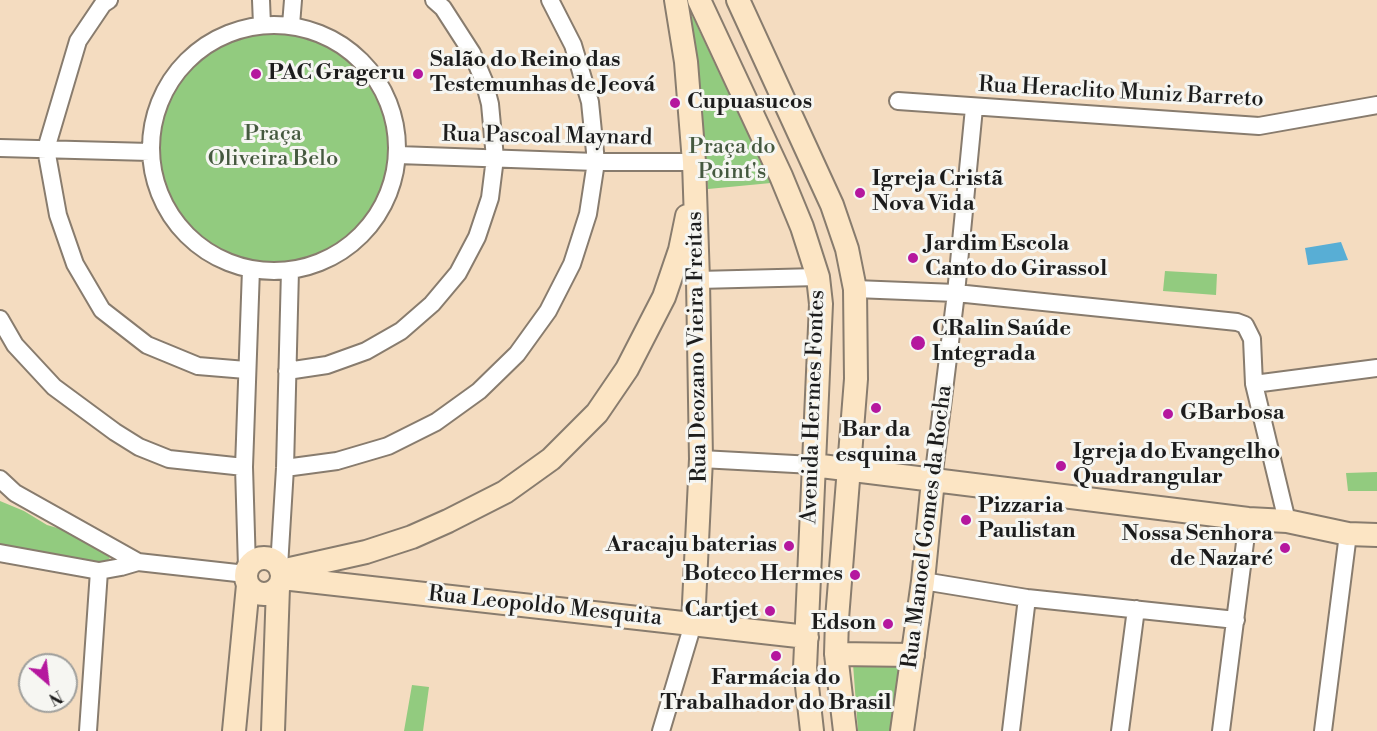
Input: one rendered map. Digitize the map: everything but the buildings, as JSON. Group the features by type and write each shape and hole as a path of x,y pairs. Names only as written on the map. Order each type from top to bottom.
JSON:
{"street":[{"path":"108,0 78,41 46,149 58,214 75,264 102,310 147,345 198,366 246,370"},
{"path":"261,0 262,25"},
{"path":"291,25 293,0"},
{"path":"287,371 327,365 366,351 401,331 432,304 458,273 477,237 490,198 495,158 490,104 484,81 472,53 443,8 434,0"},
{"path":"285,468 337,461 388,446 436,422 479,392 517,354 548,311 572,264 588,214 596,162 590,102 573,45 550,0"},
{"path":"666,0 679,22"},
{"name":"Rua Deozano Vieira Freitas","path":"676,0 686,62 694,168 698,280 701,459 693,624"},
{"name":"Avenida Hermes Fontes","path":"699,0 781,176 802,226 818,277 821,304 805,668 812,731"},
{"name":"Avenida Hermes Fontes","path":"738,0 832,205 847,249 855,289 856,379 836,654 845,731"},
{"path":"262,25 291,25 321,33 348,48 371,69 387,95 396,124 398,155 391,188 376,218 352,243 323,261 291,270 251,269 225,261 200,247 180,228 164,205 154,180 150,152 153,121 164,92 181,67 204,46 232,32 262,25"},
{"name":"Rua Heraclito Muniz Barreto","path":"898,101 1259,126 1377,105"},
{"name":"Rua Manoel Gomes da Rocha","path":"902,731 923,581 956,292 974,108"},
{"path":"0,147 150,152"},
{"name":"Rua Pascoal Maynard","path":"398,155 694,168"},
{"path":"280,576 366,552 421,533 505,492 551,459 597,413 627,369 664,297 680,250 694,168"},
{"path":"234,731 247,576 244,468 251,269"},
{"path":"273,731 291,270"},
{"path":"698,280 818,277"},
{"path":"855,289 956,292 1237,322 1245,325 1252,339 1254,384 1287,521"},
{"path":"0,319 15,345 54,387 139,447 169,459 244,468"},
{"path":"1254,384 1377,368"},
{"path":"701,459 813,465 1248,519 1287,521 1348,534 1377,535"},
{"path":"0,479 15,493 138,562 247,576"},
{"path":"1221,731 1248,519"},
{"path":"1323,731 1348,534"},
{"path":"0,553 99,571 138,562"},
{"path":"266,558 276,562 280,576 275,591 265,594 255,592 247,576 255,561 266,558"},
{"path":"88,731 99,571"},
{"name":"Rua Leopoldo Mesquita","path":"280,576 807,637"},
{"path":"923,581 1026,598 1236,620"},
{"path":"1011,731 1026,598"},
{"path":"1120,731 1136,609"},
{"path":"661,731 693,624"},
{"path":"836,654 913,655"}],"green space":[{"name":"Praça do Point's","path":"691,13 771,183 708,189"},
{"name":"Praça Oliveira Belo","path":"273,28 318,37 339,48 357,63 372,81 383,102 392,147 383,192 372,213 357,231 339,246 318,257 273,266 228,257 207,246 189,231 174,213 163,192 154,147 163,102 174,81 189,63 207,48 228,37"},
{"path":"1165,271 1217,274 1216,295 1163,291"},
{"path":"1377,472 1377,491 1348,491 1346,473"},
{"path":"0,501 24,511 47,525 96,539 110,558 105,563 97,564 0,545"},
{"path":"853,664 899,667 890,731 858,731"},
{"path":"412,685 429,687 423,731 404,731"}],"water":[{"path":"1341,242 1348,260 1308,265 1305,248"}],"place":[{"name":"PAC Grageru","path":"256,74"},
{"name":"Salão do Reino das Testemunhas de Jeová","path":"418,74"},
{"name":"Cupuasucos","path":"675,103"},
{"name":"Igreja Cristã Nova Vida","path":"860,193"},
{"name":"Jardim Escola Canto do Girassol","path":"913,258"},
{"name":"CRalin Saúde Integrada","path":"918,343"},
{"name":"Bar da esquina","path":"876,408"},
{"name":"GBarbosa","path":"1168,414"},
{"name":"Igreja do Evangelho Quadrangular","path":"1061,466"},
{"name":"Pizzaria Paulistan","path":"966,520"},
{"name":"Aracaju baterias","path":"789,546"},
{"name":"Nossa Senhora de Nazaré","path":"1285,548"},
{"name":"Boteco Hermes","path":"855,575"},
{"name":"Cartjet","path":"770,611"},
{"name":"Edson","path":"888,624"},
{"name":"Farmácia do Trabalhador do Brasil","path":"776,656"}]}
